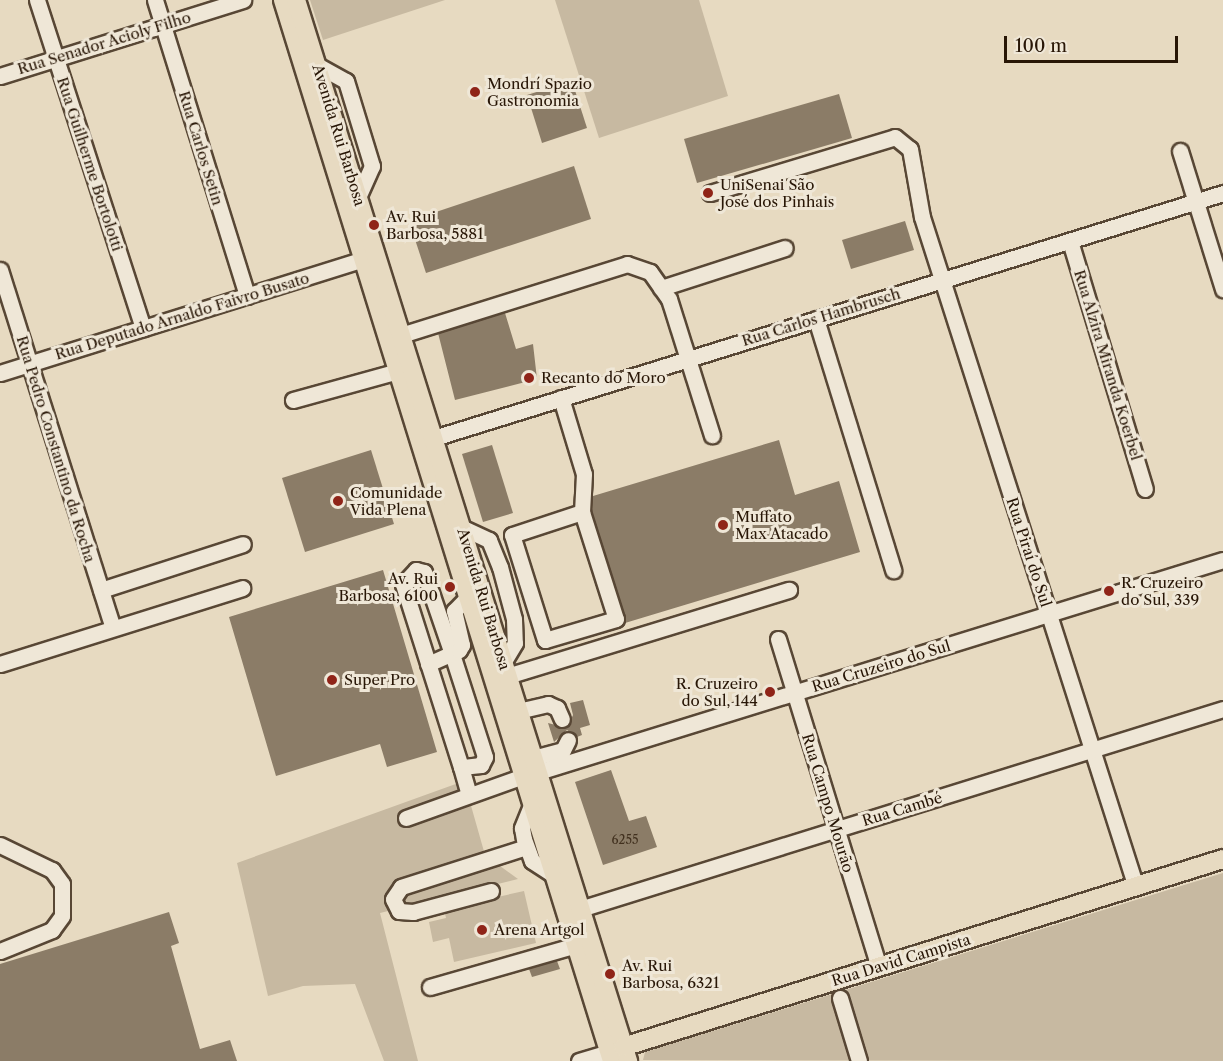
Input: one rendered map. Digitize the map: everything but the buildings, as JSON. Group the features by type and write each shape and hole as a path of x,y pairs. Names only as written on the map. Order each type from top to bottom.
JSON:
{"main road":[{"name":"Avenida Rui Barbosa","path":"283,0 398,371 461,527 519,711 532,769 532,802 576,945 618,1055"},
{"name":"Avenida Rui Barbosa","path":"296,0 401,334 426,440 468,597 532,769 580,909 618,1055"},
{"name":"Rua David Campista","path":"618,1055 879,967 1223,859"}],"street":[{"name":"Rua Guilherme Bortolotti","path":"38,0 143,328"},
{"name":"Rua Carlos Setin","path":"154,0 248,296"},
{"name":"Rua Senador Acioly Filho","path":"0,76 243,0"},
{"name":"Rua Piraí do Sul","path":"710,193 895,137 910,149 922,218 1136,887"},
{"path":"1180,151 1223,289"},
{"name":"Rua Carlos Hambrusch","path":"426,440 1223,193"},
{"name":"Rua Alzira Miranda Koerbel","path":"1070,241 1145,489"},
{"path":"665,293 785,248"},
{"name":"Rua Deputado Arnaldo Faivro Busato","path":"0,373 363,260"},
{"path":"401,334 627,264 650,272 665,293 712,435"},
{"name":"Rua Pedro Constantino da Rocha","path":"0,270 113,628"},
{"path":"816,319 893,570"},
{"path":"292,400 398,371"},
{"path":"561,398 584,474 582,512 616,619 545,640 512,535 582,512"},
{"path":"461,527 489,540 500,567 514,620 515,643 506,669"},
{"path":"100,590 243,544"},
{"name":"Rua Cruzeiro do Sul","path":"532,769 794,693 1223,560"},
{"path":"500,567 520,561"},
{"path":"461,767 481,765 485,757 424,572 416,570 406,576 403,584 469,795"},
{"path":"1,659 113,628 242,588"},
{"path":"506,669 789,590"},
{"path":"428,664 452,654 462,645 454,611 468,597"},
{"name":"Rua Campo Mourão","path":"778,639 879,967"},
{"path":"519,711 548,704 557,708 562,718"},
{"name":"Rua Cambé","path":"580,909 1223,709"},
{"path":"406,818 532,769 563,750 568,740"},
{"path":"532,802 522,828 526,846 532,861 555,876"},
{"path":"0,845 52,870 62,884 62,916 52,930 0,951"},
{"path":"491,891 413,912 399,911 393,900 401,887 526,846"},
{"path":"430,987 576,945"},
{"path":"840,998 858,1061"},
{"name":"Rua David Campista","path":"579,1061 618,1055"}],"shaded area":[{"path":"310,0 445,0 323,40"},
{"path":"555,0 699,0 728,96 599,138"},
{"path":"464,781 485,855 518,879 380,913 418,1061 384,1061 355,984 303,986 268,996 237,863"},
{"path":"1223,873 1223,1061 643,1060 645,1052"},
{"name":"Arena Artgol","path":"524,891 536,943 454,962 449,938 433,942 429,922 446,918 444,909"}],"place":[{"name":"Mondrí Spazio Gastronomia","path":"475,92"},
{"name":"UniSenai São José dos Pinhais","path":"708,193"},
{"name":"Av. Rui Barbosa, 5881","path":"374,225"},
{"name":"Recanto do Moro","path":"529,378"},
{"name":"Comunidade Vida Plena","path":"338,501"},
{"name":"Muffato Max Atacado","path":"723,525"},
{"name":"Av. Rui Barbosa, 6100","path":"450,587"},
{"name":"R. Cruzeiro do Sul, 339","path":"1109,591"},
{"name":"Super Pro","path":"332,680"},
{"name":"R. Cruzeiro do Sul, 144","path":"770,692"},
{"name":"Arena Artgol","path":"482,930"},
{"name":"Av. Rui Barbosa, 6321","path":"610,974"}]}
